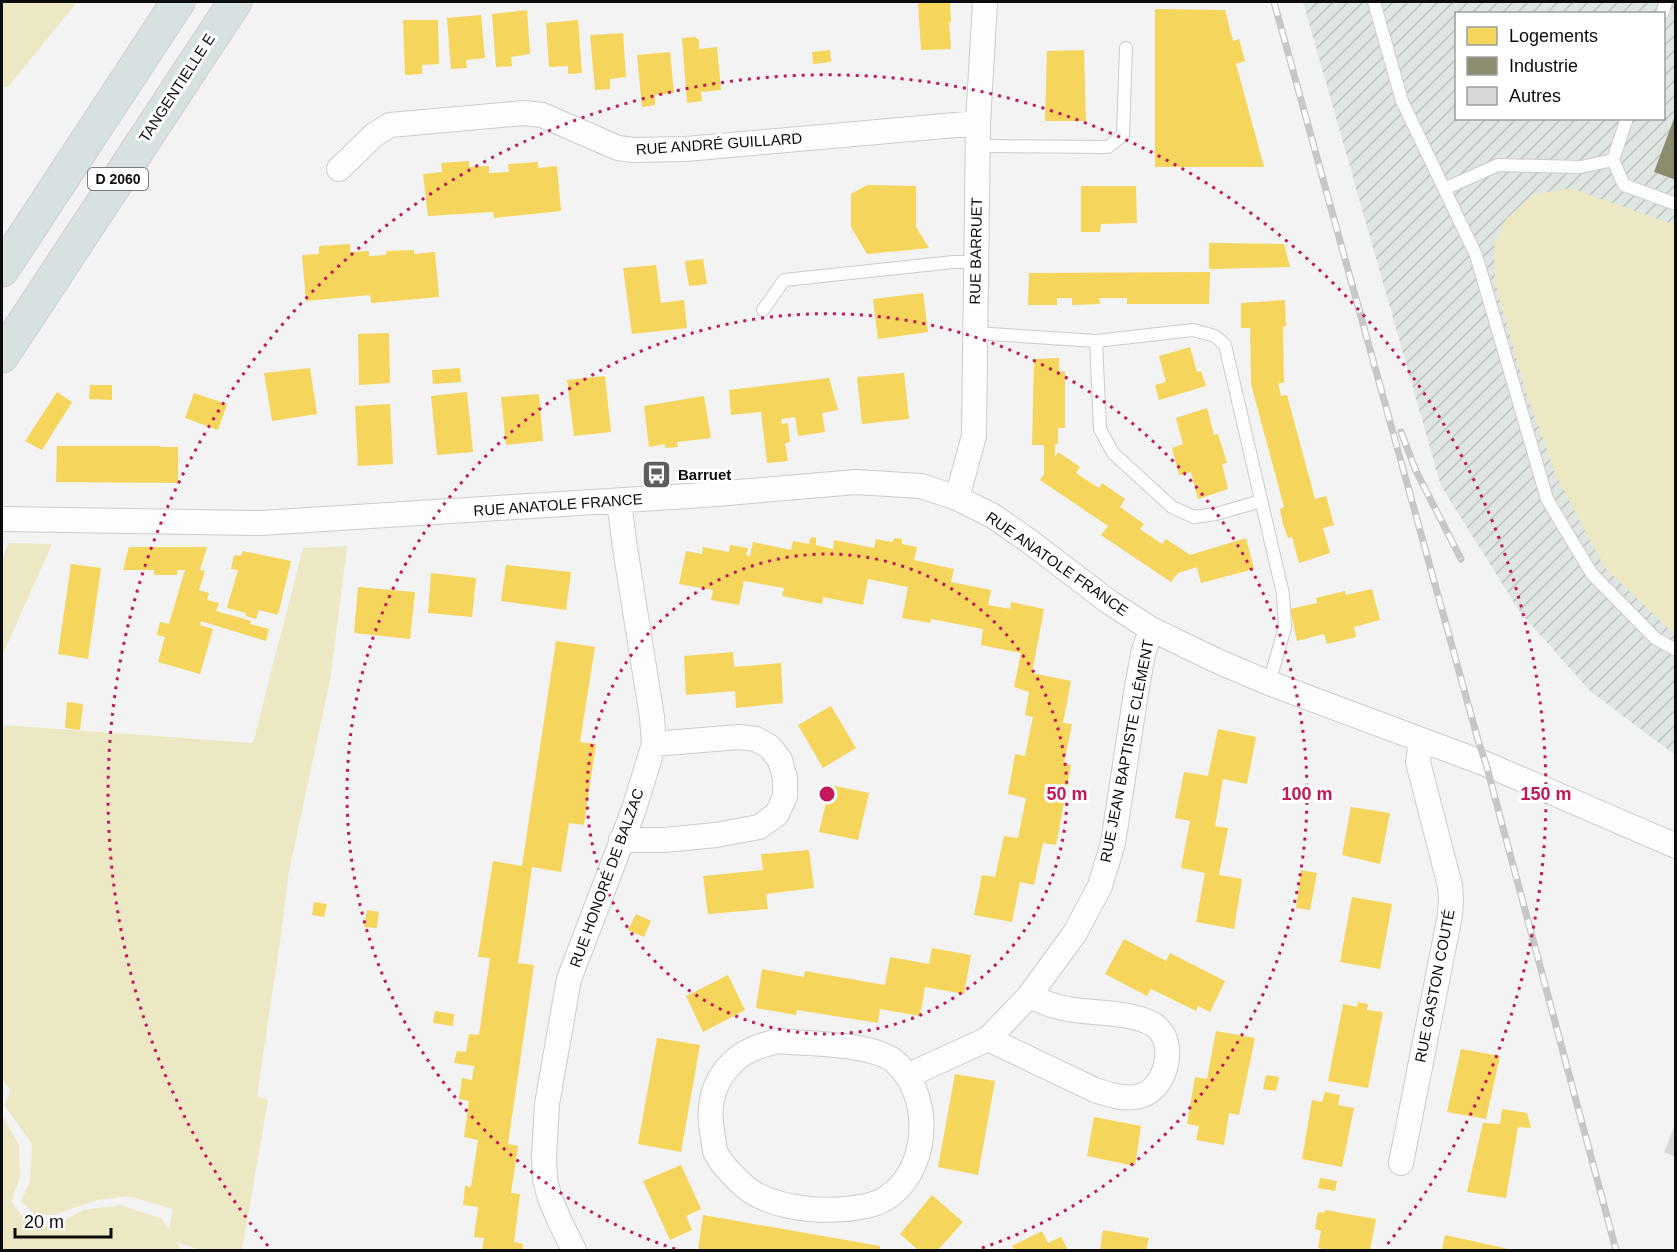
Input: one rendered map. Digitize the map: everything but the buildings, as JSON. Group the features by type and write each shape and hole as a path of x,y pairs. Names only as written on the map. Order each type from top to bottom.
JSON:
{"main road":[{"name":"D 2060","path":"2,270 178,2"},
{"name":"TANGENTIELLE E","path":"2,356 235,2"}],"street":[{"name":"RUE BARRUET","path":"957,498 974,436 977,134 985,2"},
{"name":"RUE ANDRÉ GUILLARD","path":"339,169 374,135 390,125 524,113 542,115 618,148 633,150 977,134"},
{"name":"RUE ANATOLE FRANCE","path":"2,519 261,523 619,501 856,482 921,486 957,498 993,516 1099,595 1150,629 1215,660 1269,683 1486,764 1676,846"},
{"name":"RUE HONORÉ DE BALZAC","path":"574,1251 550,1198 545,1180 547,1104 569,979 634,809 654,744 652,717 619,501"},
{"name":"RUE JEAN BAPTISTE CLÉMENT","path":"907,1076 988,1039 1029,996 1075,933 1100,886 1113,843 1136,693 1150,629"},
{"path":"621,840 664,840 716,835 759,827 777,814 785,796 785,778 780,760 770,747 756,739 739,737 654,744"},
{"name":"RUE GASTON COUTÉ","path":"1401,1163 1448,926 1451,900 1450,886 1418,762 1421,740"},
{"path":"988,1039 1095,1090 1127,1098 1142,1096 1153,1090 1163,1075 1167,1057 1165,1038 1156,1026 1118,1014 1067,1009 1029,996"},
{"path":"778,1041 853,1047 878,1053 893,1061 907,1076 918,1100 922,1124 919,1148 912,1170 898,1189 873,1204 848,1210 825,1210 778,1203 754,1193 740,1182 716,1152 710,1119 711,1100 718,1081 734,1060 758,1046 778,1041"}],"lane":[{"path":"1374,2 1402,101 1476,255 1547,499 1592,574 1655,638 1676,650"},
{"path":"977,134 1108,147 1123,135 1126,48"},
{"path":"1626,120 1613,160 1624,185 1676,204"},
{"path":"1444,189 1498,165 1581,167 1613,160"},
{"path":"763,310 784,280 954,262 976,262"},
{"path":"975,333 1096,341 1193,330 1215,336 1225,345 1283,594 1285,627 1269,683"},
{"path":"1096,341 1100,429 1113,453 1172,507 1194,517 1216,514 1261,501"}],"shaded area":[{"path":"2,2 77,2 8,87 2,86"},
{"path":"1303,2 1675,2 1675,755 1590,691 1520,612 1441,486"},
{"path":"1570,188 1675,225 1675,633 1605,568 1557,478 1527,395 1495,283 1494,243 1506,219 1532,195"},
{"path":"9,543 52,544 2,656 2,559"},
{"path":"347,546 330,681 289,871 257,1096 268,1100 242,1250 200,1250 176,1242 181,1250 2,1250 2,1115 19,1145 20,1176 11,1202 28,1223 53,1226 84,1210 120,1205 162,1219 169,1230 173,1209 128,1196 97,1200 53,1215 34,1214 21,1201 30,1182 32,1144 5,1106 10,1089 2,1081 2,725 253,743 303,548"}],"railway":[{"path":"1274,2 1486,764 1616,1250"},
{"path":"1401,432 1416,471 1461,559"}],"place":[{"name":"Barruet","path":"657,475"}]}
